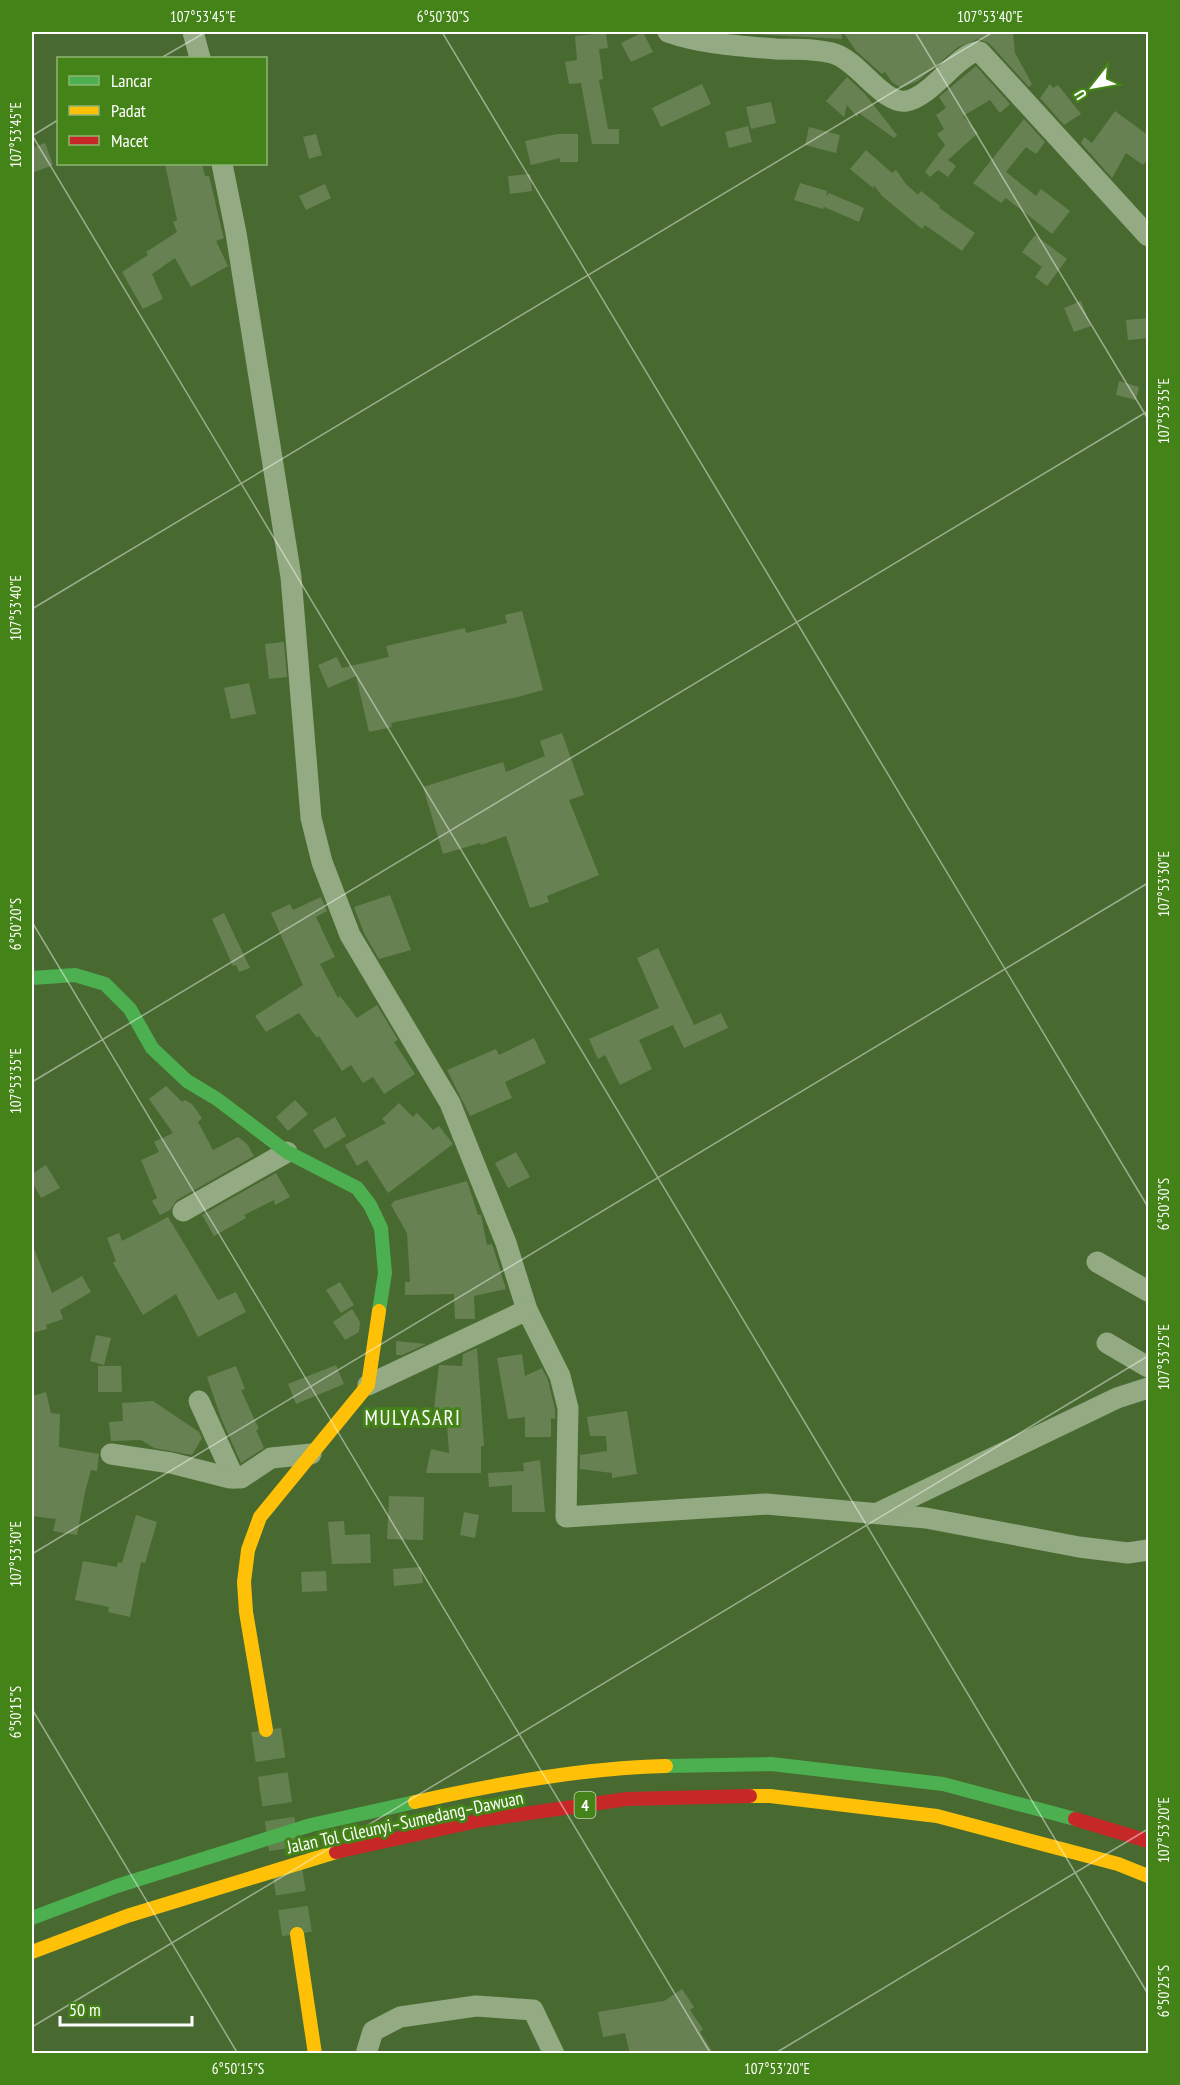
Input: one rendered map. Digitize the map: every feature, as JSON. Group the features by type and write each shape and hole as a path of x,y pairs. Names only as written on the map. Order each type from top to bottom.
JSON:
{"main road":[{"path":"32,978 75,975 105,984 118,994 130,1009 152,1048 166,1063 187,1081 216,1099 287,1152 357,1188 370,1205 381,1228 385,1273 368,1385 260,1517 246,1557 244,1582 246,1612 266,1730"},
{"name":"Jalan Tol Cileunyi–Sumedang–Dawuan","path":"32,1917 117,1886 311,1825 477,1788 624,1767 771,1764 943,1784 1127,1833 1149,1841"},
{"name":"Jalan Tol Cileunyi–Sumedang–Dawuan","path":"32,1952 127,1916 319,1856 483,1820 627,1799 770,1796 937,1816 1118,1864 1149,1876"},
{"path":"297,1934 315,2054"}],"street":[{"path":"194,32 200,57"},
{"path":"669,32 700,40 833,54 853,65 892,98 901,101 922,94 939,82 967,55 980,52 1149,236"},
{"path":"222,165 236,233 291,577 311,818 322,862 350,935 450,1103 501,1232 527,1310 554,1360 568,1408 566,1517 766,1504 926,1518 1079,1547 1128,1553 1149,1550"},
{"path":"183,1210 287,1152"},
{"path":"1098,1262 1149,1291"},
{"path":"368,1385 527,1310"},
{"path":"1107,1343 1149,1367"},
{"path":"877,1514 1117,1398 1149,1389"},
{"path":"199,1401 234,1478"},
{"path":"111,1454 171,1463 234,1478 245,1476 271,1458 311,1454"},
{"path":"366,2054 373,2031 400,2017 476,2006 533,2010 554,2054"}],"building":[{"path":"643,32 653,52 631,62 621,43"},
{"path":"755,32 841,32 842,39 755,34"},
{"path":"843,32 1013,32 1015,53 1032,84 1029,87 989,43 978,39 958,47 918,81 901,88 892,82 885,72 882,74 856,51"},
{"path":"606,33 608,48 599,49 603,79 599,80 608,129 619,129 619,144 592,144 581,83 569,84 565,62 577,60 575,36"},
{"path":"976,66 1010,104 1000,113 990,100 963,116 978,133 948,160 956,166 948,177 938,170 930,177 925,172 945,145 937,134 944,129 936,115 946,108 939,97"},
{"path":"847,77 865,94 897,135 894,138 859,113 857,117 847,105 844,117 826,101"},
{"path":"702,84 711,104 661,127 652,108"},
{"path":"1050,84 1053,88 1058,85 1081,114 1064,125 1040,98"},
{"path":"771,102 776,123 751,129 746,107"},
{"path":"1115,111 1149,136 1149,158 1143,165 1126,153 1112,178 1081,143 1084,137 1092,143"},
{"path":"1024,119 1045,142 1036,154 1026,147 1006,172 1036,196 1041,189 1070,211 1052,234 1006,198 1001,203 973,183"},
{"path":"748,126 752,142 729,148 725,132"},
{"path":"809,127 840,135 836,153 805,145"},
{"path":"316,134 322,155 309,159 303,137"},
{"path":"557,134 578,134 578,162 560,162 560,158 531,165 525,141"},
{"path":"45,143 53,165 32,173 32,148"},
{"path":"866,150 892,173 896,170 918,195 921,191 940,206 939,208 975,233 962,251 925,225 922,229 882,196 874,185 873,188 850,169"},
{"path":"165,165 202,165 205,176 209,176 224,238 216,241 228,266 191,287 175,258 152,274 163,299 143,309 122,272 148,255 146,252 177,232 173,222 177,220"},
{"path":"530,174 532,191 510,194 508,176"},
{"path":"800,183 827,191 826,197 829,193 864,208 859,222 824,207 823,209 794,200"},
{"path":"325,184 331,198 306,210 299,196"},
{"path":"1035,235 1067,259 1047,286 1035,277 1042,267 1022,252"},
{"path":"1081,301 1091,326 1074,332 1064,308"},
{"path":"1149,318 1149,338 1128,340 1126,320"},
{"path":"1119,381 1139,387 1136,400 1116,395"},
{"path":"522,611 543,690 514,698 391,723 392,727 369,732 356,676 328,688 318,665 337,657 342,668 389,657 386,646 465,628 466,633 507,623 505,615"},
{"path":"284,642 287,677 269,679 265,644"},
{"path":"249,683 256,714 231,719 224,688"},
{"path":"562,733 584,795 569,800 599,875 547,896 549,902 530,908 506,836 443,854 423,787 503,762 506,772 545,756 540,741"},
{"path":"390,895 411,950 379,959 364,933 354,907"},
{"path":"321,897 327,911 316,917 335,957 320,964 338,998 340,996 357,1018 377,1005 398,1040 394,1042 415,1074 384,1094 373,1077 363,1083 351,1065 342,1071 319,1036 317,1038 299,1013 266,1032 255,1016 303,985 271,913 290,904 293,910"},
{"path":"224,913 250,968 239,972 236,965 233,966 212,919"},
{"path":"658,948 694,1025 721,1013 728,1028 684,1048 673,1025 639,1040 652,1069 620,1085 605,1055 598,1059 589,1039 659,1008 637,958"},
{"path":"534,1038 546,1063 505,1082 512,1098 470,1116 447,1070 496,1049 499,1055"},
{"path":"166,1086 182,1102 185,1100 192,1104 202,1118 198,1122 213,1150 238,1137 247,1144 254,1156 177,1200 170,1210 160,1215 152,1201 157,1198 141,1160 159,1152 154,1142 173,1133 149,1099"},
{"path":"295,1100 308,1114 288,1131 276,1117"},
{"path":"399,1103 413,1117 417,1113 433,1130 439,1126 453,1144 388,1193 367,1160 357,1166 345,1145 386,1123 382,1119"},
{"path":"335,1117 346,1136 325,1149 313,1130"},
{"path":"516,1152 530,1177 508,1188 495,1163"},
{"path":"46,1165 60,1188 41,1198 32,1182 32,1174"},
{"path":"276,1173 290,1197 275,1205 274,1200 244,1215 246,1218 214,1236 202,1215"},
{"path":"467,1181 478,1215 481,1215 487,1245 492,1244 506,1289 474,1296 475,1319 455,1319 454,1294 405,1295 405,1282 410,1282 407,1233 391,1205 394,1201"},
{"path":"168,1217 218,1300 236,1292 246,1312 198,1337 176,1294 143,1315 113,1263 116,1261 107,1238 119,1233 122,1241"},
{"path":"32,1244 52,1293 82,1276 91,1292 60,1310 63,1319 46,1325 47,1329 32,1333"},
{"path":"340,1282 354,1305 341,1313 326,1290"},
{"path":"352,1309 360,1322 359,1332 345,1340 333,1322"},
{"path":"96,1335 111,1338 104,1365 90,1361"},
{"path":"396,1341 426,1344 402,1355 396,1355"},
{"path":"477,1348 484,1446 481,1446 481,1473 426,1473 431,1449 449,1453 446,1410 434,1409 439,1365 462,1366 463,1354"},
{"path":"522,1354 525,1376 542,1368 548,1380 555,1409 555,1419 551,1418 551,1437 525,1437 525,1417 508,1419 497,1358"},
{"path":"336,1365 344,1384 296,1404 288,1384"},
{"path":"98,1366 121,1366 122,1392 98,1392"},
{"path":"236,1366 245,1389 241,1390 259,1429 256,1430 264,1448 241,1463 221,1418 207,1377"},
{"path":"46,1392 51,1413 60,1414 59,1447 99,1454 97,1471 91,1470 85,1492 77,1535 53,1531 56,1519 32,1516 32,1396"},
{"path":"153,1401 199,1432 202,1438 192,1455 154,1448 141,1440 111,1441 109,1422 123,1421 122,1403"},
{"path":"627,1411 637,1474 612,1478 612,1473 580,1469 580,1455 607,1451 606,1436 590,1436 587,1417"},
{"path":"540,1460 545,1512 512,1512 512,1485 489,1487 488,1473 524,1471 523,1463"},
{"path":"389,1496 424,1497 423,1540 387,1539"},
{"path":"464,1512 479,1515 475,1538 460,1535"},
{"path":"136,1515 157,1522 145,1563 141,1562 130,1617 108,1612 109,1607 75,1600 83,1561 117,1567 118,1562 122,1563"},
{"path":"344,1521 345,1535 370,1534 371,1563 332,1564 328,1522"},
{"path":"421,1567 423,1583 394,1586 393,1569"},
{"path":"326,1571 327,1591 302,1592 301,1572"},
{"path":"682,1989 694,2007 690,2010 703,2029 700,2032 714,2054 630,2054 625,2033 603,2037 598,2012 664,2001"}],"tunnel":[{"path":"266,1730 297,1934"}],"traffic: fast":[{"path":"32,978 75,975 105,984 130,1009 152,1048 187,1081 217,1099 287,1152 357,1188 370,1205 381,1228 385,1273 379,1311"},
{"path":"666,1766 771,1764 943,1784 1075,1819"},
{"path":"32,1918 117,1886 311,1825 415,1802"}],"traffic: slow":[{"path":"266,1730 246,1612 244,1582 248,1550 260,1517 368,1385 379,1311"},
{"path":"415,1802 540,1778 634,1767 666,1766"},
{"path":"750,1796 770,1796 937,1816 1118,1864 1148,1876"},
{"path":"32,1952 127,1916 336,1852"},
{"path":"297,1934 315,2054"}],"traffic: jam":[{"path":"336,1852 482,1820 627,1799 750,1796"},
{"path":"1075,1819 1148,1841"}],"district":[{"name":"MULYASARI","path":"413,1417"}]}
